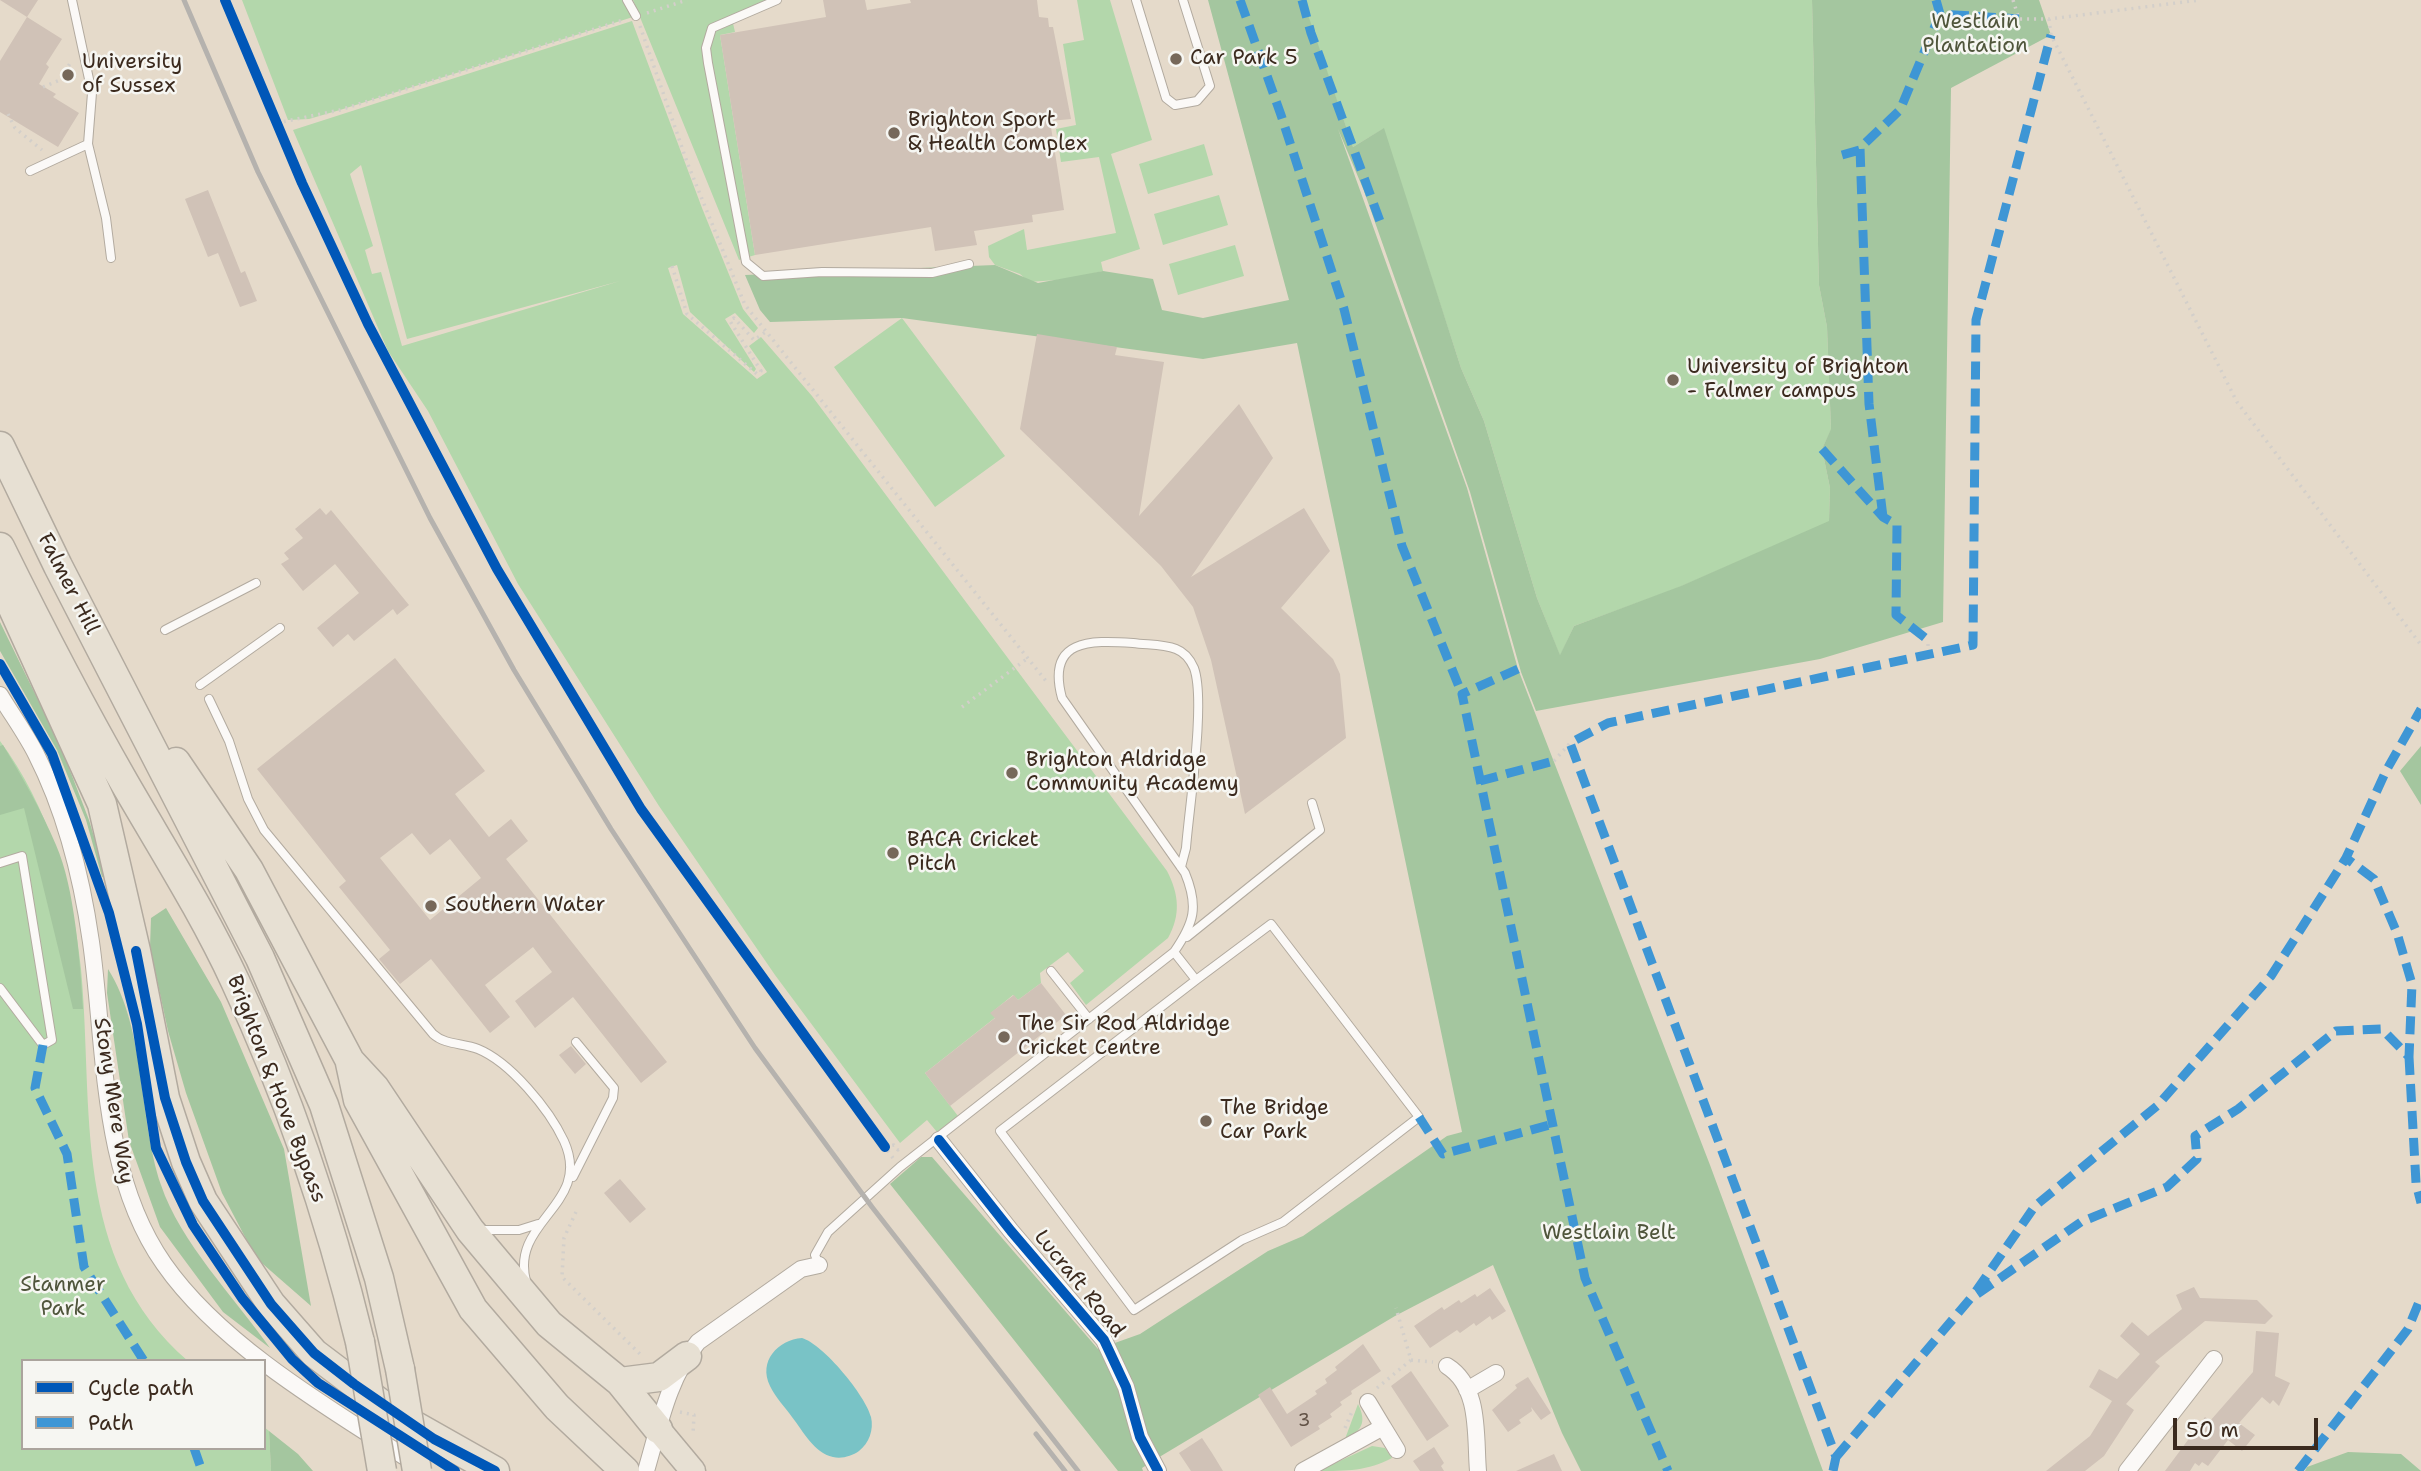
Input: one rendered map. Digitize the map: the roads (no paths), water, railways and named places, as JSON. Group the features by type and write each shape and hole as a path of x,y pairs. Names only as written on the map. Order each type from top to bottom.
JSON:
{"highway":[{"name":"Falmer Hill","path":"0,446 58,566 140,720"},
{"name":"Brighton & Hove Bypass","path":"0,547 39,625 235,980 268,1056 337,1251 360,1342 382,1471"},
{"path":"0,580 102,804 136,951 165,1098 186,1162 203,1201 271,1304 314,1353 396,1415 495,1471"},
{"path":"140,720 185,772 249,870 350,1061 374,1088 470,1230 549,1324 661,1418"},
{"name":"Brighton & Hove Bypass","path":"140,720 260,958 324,1105 372,1254 400,1369 416,1471"},
{"path":"350,1061 358,1100 474,1309 557,1407 625,1471"},
{"path":"620,1382 659,1377 687,1356"}],"main road":[{"path":"661,1418 693,1471"}],"street":[{"name":"Stony Mere Way","path":"0,695 36,754 69,844 90,940 116,1144 127,1190 145,1233 178,1282 220,1325 264,1359"},
{"name":"Lucraft Road","path":"939,1140 1011,1231 1104,1340 1126,1387 1140,1437 1158,1471"},
{"path":"646,1471 661,1418 687,1356 698,1342 801,1269 819,1265"},
{"path":"2127,1471 2214,1359"},
{"name":"Stony Mere Way","path":"266,1361 321,1403 427,1471"},
{"path":"1447,1366 1458,1375 1467,1390 1473,1410 1478,1471"},
{"path":"1467,1390 1496,1373"},
{"path":"1368,1402 1397,1450"},
{"path":"1303,1471 1383,1427"}],"lane":[{"path":"72,0 92,93 88,144 106,218 111,258"},
{"path":"627,0 636,16"},
{"path":"777,0 712,28 708,36 708,63 746,261 763,276 822,272 932,273 969,264"},
{"path":"1136,0 1166,98 1175,105 1197,101 1205,95 1210,86 1183,0"},
{"path":"30,171 52,158 88,144"},
{"path":"165,630 256,583"},
{"path":"200,685 280,628"},
{"path":"819,1265 815,1255 828,1232 900,1167 939,1140 1174,952 1193,917 1191,886 1181,867 1062,698 1058,675 1067,653 1081,643 1104,641 1164,646 1175,648 1189,659 1196,678 1197,726 1186,848 1181,867"},
{"path":"209,699 229,741 248,799 272,841 433,1034 443,1041 472,1047 490,1055 511,1071 533,1095 559,1133 569,1154 572,1170 568,1185"},
{"path":"1180,944 1320,830 1312,803"},
{"path":"0,863 22,856 52,1040 43,1045 0,988"},
{"path":"1271,924 1419,1117 1283,1222 1242,1240 1134,1310 1000,1132 1196,980 1271,924"},
{"path":"1174,952 1196,980"},
{"path":"1051,971 1089,1019"},
{"path":"531,1304 523,1265 526,1250 538,1224 556,1205 568,1185 614,1093 612,1085 576,1042"},
{"path":"470,1230 508,1231 538,1224"}],"water":[{"path":"802,1338 821,1350 853,1384 871,1417 870,1436 863,1448 853,1454 836,1458 820,1451 805,1435 770,1386 767,1368 772,1353 785,1343"}],"railway":[{"path":"184,0 258,172 430,518 514,670 611,829 755,1048 872,1207 1078,1471"},
{"path":"1036,1434 1065,1471"}],"place":[{"name":"Car Park 5","path":"1176,59"},
{"name":"University of Sussex","path":"68,75"},
{"name":"Brighton Sport & Health Complex","path":"894,133"},
{"name":"University of Brighton - Falmer campus","path":"1673,380"},
{"name":"Brighton Aldridge Community Academy","path":"1012,773"},
{"name":"BACA Cricket Pitch","path":"893,853"},
{"name":"Southern Water","path":"431,906"},
{"name":"The Sir Rod Aldridge Cricket Centre","path":"1004,1037"},
{"name":"The Bridge Car Park","path":"1206,1121"}],"park label":[{"name":"Westlain Plantation","path":"1975,35"},
{"name":"Westlain Belt","path":"1609,1234"},
{"name":"Stanmer Park","path":"63,1298"}]}
